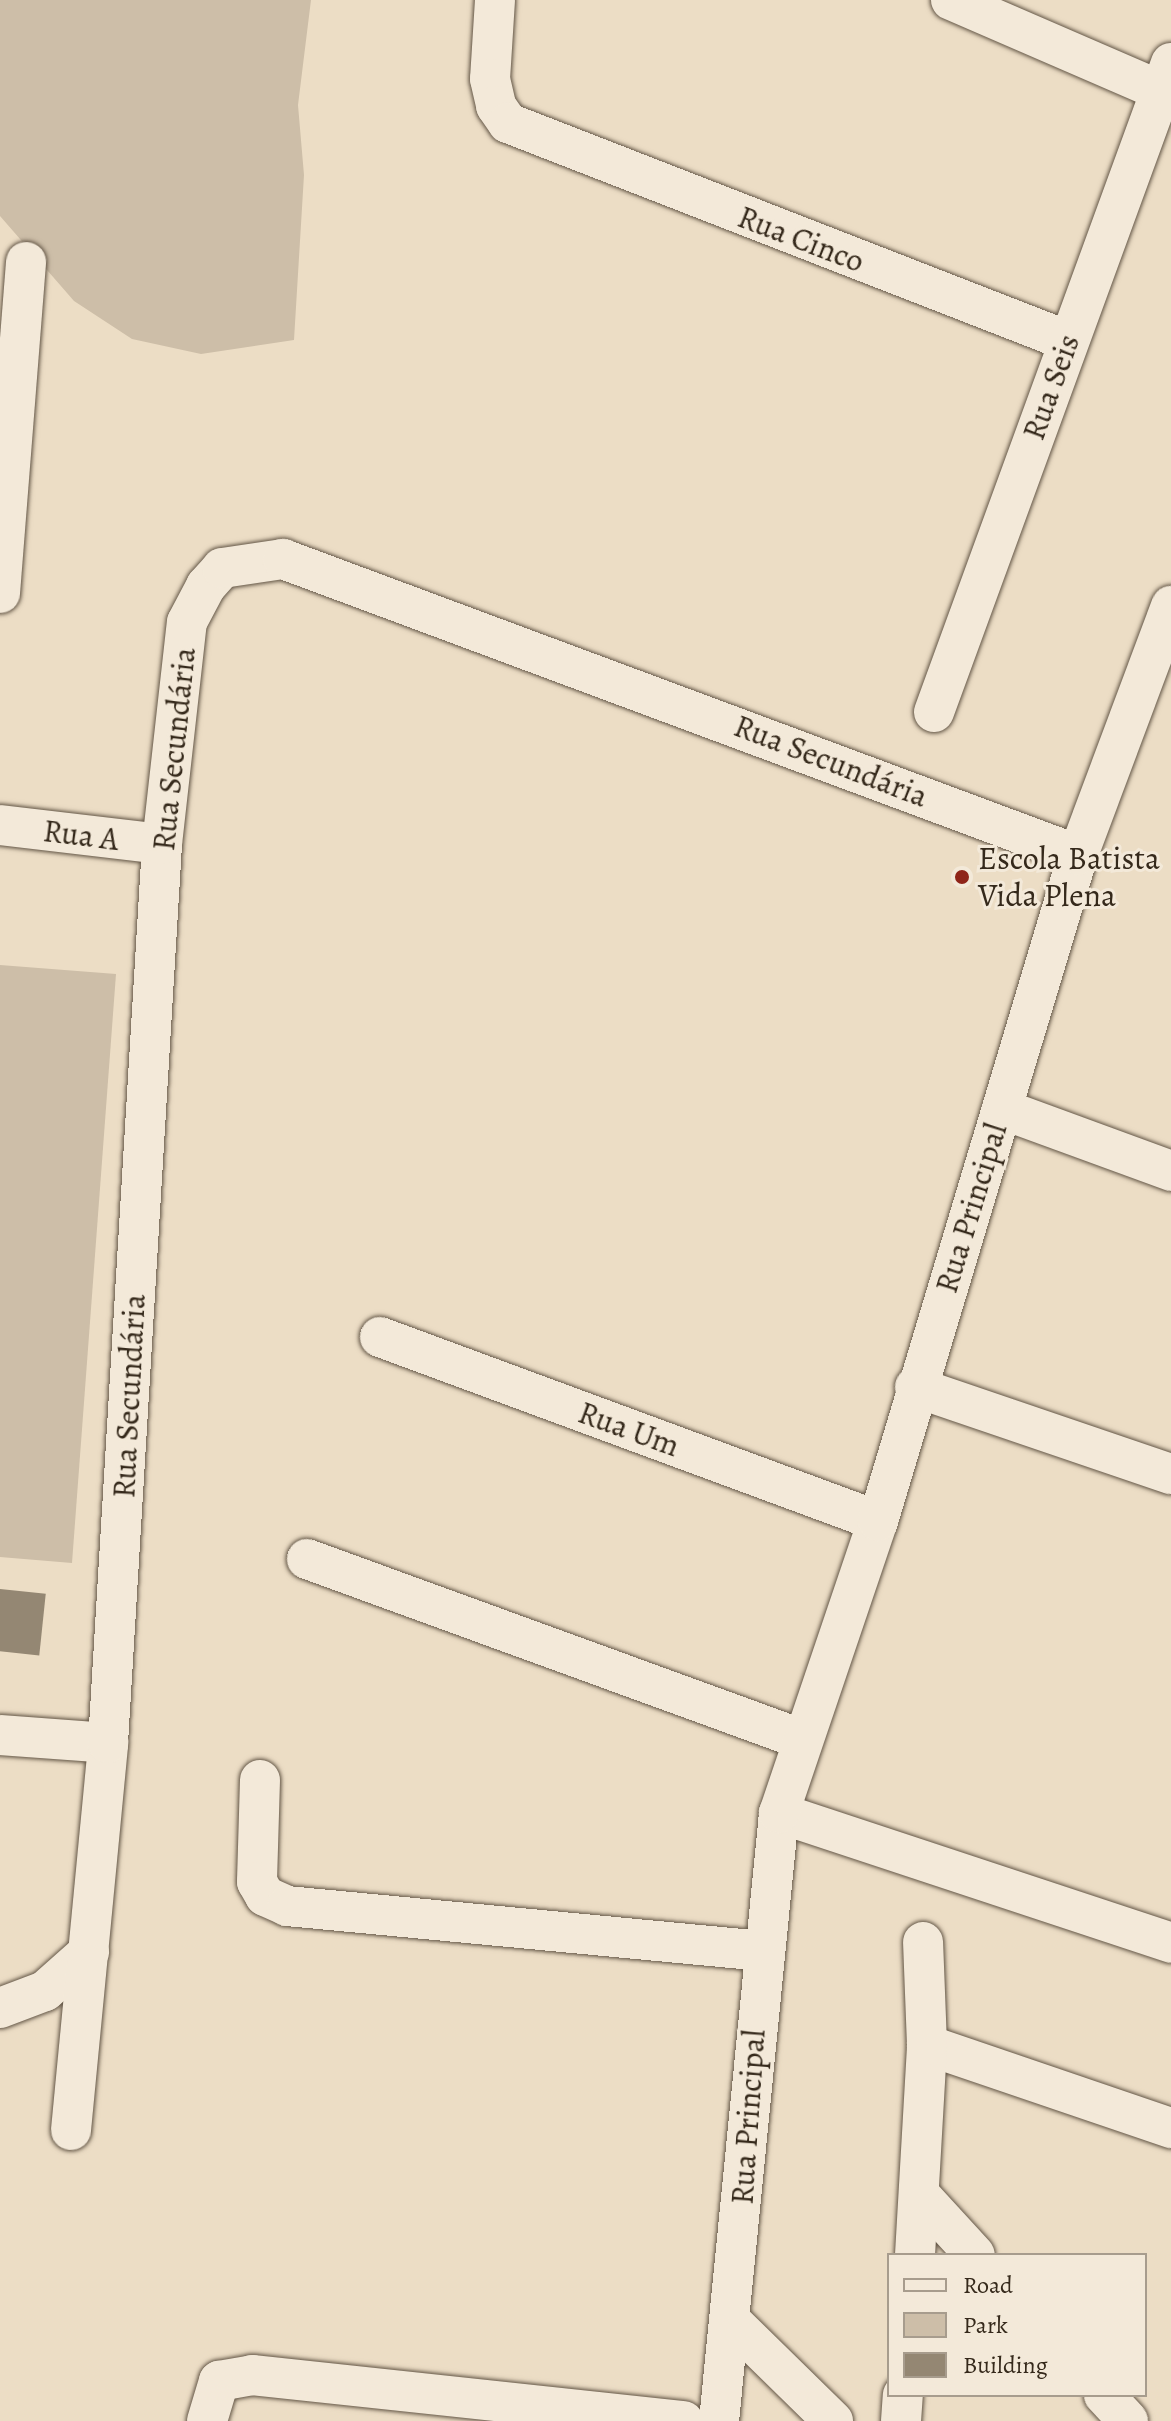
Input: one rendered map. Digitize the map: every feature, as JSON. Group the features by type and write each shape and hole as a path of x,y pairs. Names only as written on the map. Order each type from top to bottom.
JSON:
{"street":[{"name":"Rua Cinco","path":"495,0 488,47 496,106 508,123 533,137 1068,341"},
{"path":"951,0 1166,77"},
{"name":"Rua Seis","path":"934,712 1166,77"},
{"path":"0,593 26,262"},
{"name":"Rua Secundária","path":"71,2130 108,1743 162,844 187,622 222,568 283,559 1078,855"},
{"name":"Rua Principal","path":"727,2415 761,1951 779,1813 801,1739 878,1521 915,1387 1078,855 1171,606"},
{"name":"Rua A","path":"0,825 162,844"},
{"path":"1002,1109 1171,1171"},
{"name":"Rua Um","path":"380,1337 878,1521"},
{"path":"915,1387 1171,1474"},
{"path":"307,1559 801,1739"},
{"path":"0,1735 108,1743"},
{"path":"260,1780 257,1882 265,1896 287,1906 761,1951"},
{"path":"779,1813 1171,1943"},
{"path":"915,2253 927,2045 923,1942"},
{"path":"0,2008 45,1991 89,1952"},
{"path":"927,2045 1171,2128"},
{"path":"920,2195 973,2253"},
{"path":"733,2323 833,2421"},
{"path":"207,2421 219,2381 252,2375 684,2421"},
{"path":"901,2421 903,2397"},
{"path":"1106,2397 1128,2421"}],"green space":[{"path":"0,0 311,0 298,105 304,175 294,340 201,354 132,339 74,301 0,216"},
{"path":"0,965 116,974 72,1563 0,1557"}],"building":[{"path":"0,1589 46,1594 39,1655 0,1651"}],"place":[{"name":"Escola Batista Vida Plena","path":"962,877"}]}
